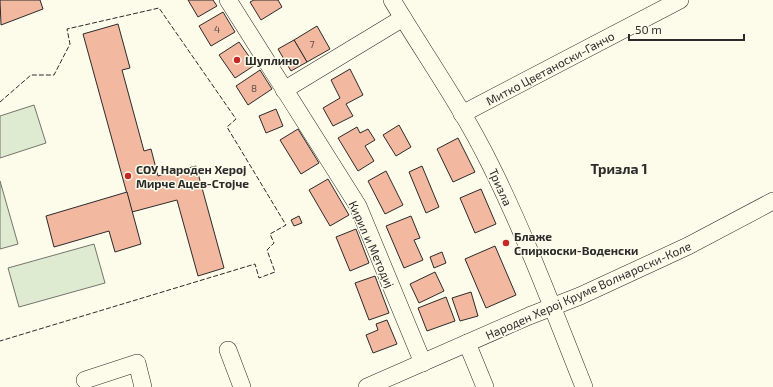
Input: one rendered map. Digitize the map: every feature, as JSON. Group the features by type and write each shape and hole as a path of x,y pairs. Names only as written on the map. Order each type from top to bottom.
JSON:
{"street":[{"name":"Кирил и Методиј","path":"228,0 358,206 423,363"},
{"name":"Тризла","path":"392,0 462,114 490,164 584,387"},
{"name":"Митко Цветаноски-Ганчо","path":"462,114 680,0"},
{"path":"284,90 403,18"},
{"name":"Народен Херој Круме Волнароски-Коле","path":"367,387 529,316 552,308 688,246 773,201"},
{"path":"467,343 484,387"},
{"path":"228,350 242,387"},
{"path":"84,380 137,364 144,387"}],"green space":[{"path":"34,105 46,143 0,158 0,116"},
{"path":"0,181 18,244 0,249"},
{"path":"94,244 105,283 19,307 8,268"}],"building":[{"path":"0,0 40,0 43,9 1,25"},
{"path":"188,0 213,0 217,6 198,17"},
{"path":"254,0 278,0 282,7 261,20 250,2"},
{"path":"223,12 235,32 211,46 199,26"},
{"path":"118,24 130,68 122,70 144,151 151,149 158,176 196,166 224,268 198,276 177,200 132,212 83,34"},
{"path":"317,26 330,49 307,62 294,40"},
{"path":"294,40 307,62 291,71 278,49"},
{"name":"Шуплино","path":"239,42 255,65 235,78 219,55"},
{"path":"350,69 363,95 346,104 353,116 333,126 323,108 340,98 331,80"},
{"path":"260,70 272,89 248,105 236,86"},
{"path":"276,109 283,126 266,133 259,116"},
{"path":"399,125 411,147 396,156 383,135"},
{"path":"357,127 360,133 368,129 375,140 365,146 374,161 358,171 338,138"},
{"path":"298,129 319,163 301,174 280,140"},
{"path":"458,138 475,172 453,182 437,149"},
{"path":"422,166 439,207 426,213 409,172"},
{"path":"386,171 403,205 385,214 368,181"},
{"path":"328,179 349,215 330,226 309,190"},
{"path":"481,189 496,224 475,233 460,198"},
{"path":"127,192 141,244 115,252 109,231 54,247 46,216"},
{"path":"299,216 302,223 294,226 291,220"},
{"path":"411,216 420,238 414,240 423,260 404,268 386,226"},
{"path":"356,229 369,263 350,271 336,237"},
{"path":"495,246 516,295 486,308 465,259"},
{"path":"442,252 446,263 434,268 430,257"},
{"path":"435,272 444,291 419,303 410,284"},
{"path":"375,276 389,313 369,320 355,283"},
{"path":"471,292 478,316 460,321 452,298"},
{"path":"446,297 455,321 427,331 418,308"},
{"path":"387,320 397,344 373,353 366,335 378,330 376,324"}],"fence":[{"path":"0,102 31,75 54,75 70,44 67,29 159,8 236,119 227,127 286,225 270,234 274,243 267,250 275,272 259,278 255,264 0,341"}],"place":[{"name":"Шуплино","path":"237,60"},
{"name":"СОУ Народен Херој Мирче Ацев-Стојче","path":"128,176"},
{"name":"Блаже Спиркоски-Воденски","path":"506,243"}],"district":[{"name":"Тризла 1","path":"619,168"}]}
